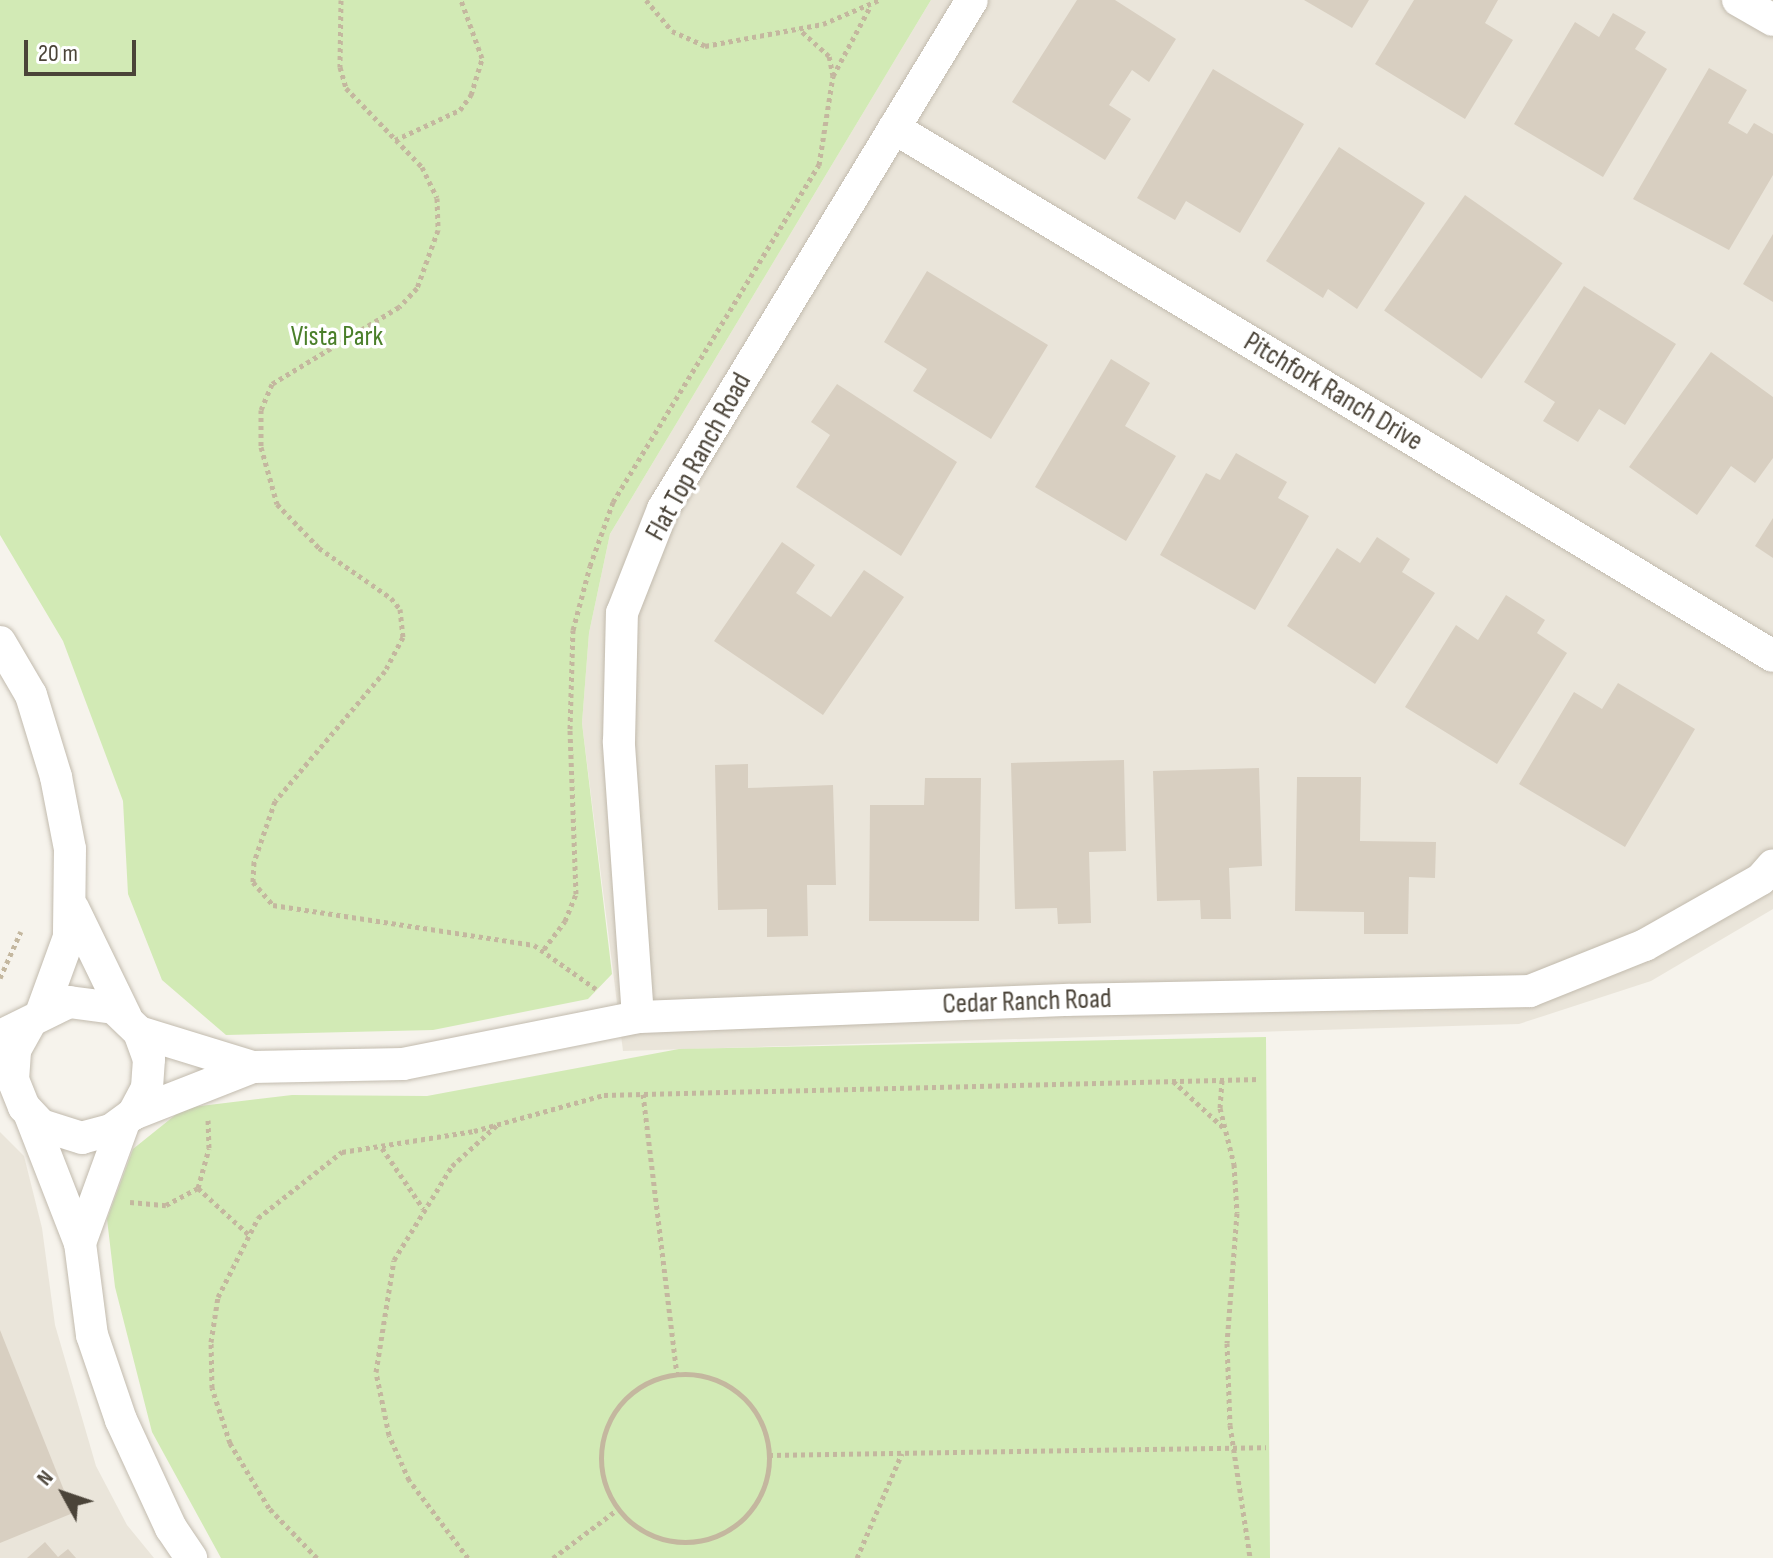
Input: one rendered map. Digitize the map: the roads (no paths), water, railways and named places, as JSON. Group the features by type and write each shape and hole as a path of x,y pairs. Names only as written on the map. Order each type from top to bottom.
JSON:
{"street":[{"name":"Flat Top Ranch Road","path":"638,1017 619,742 622,613 663,509 972,0"},
{"path":"1738,0 1773,20"},
{"name":"Pitchfork Ranch Drive","path":"894,128 1773,656"},
{"path":"0,642 31,695 56,777 70,849 73,908 69,937 23,1025 13,1065 18,1107 80,1243 92,1335 121,1420 171,1528 191,1558"},
{"name":"Cedar Ranch Road","path":"133,1025 253,1067 403,1064 638,1017 1067,1000 1530,991 1645,945 1761,879 1773,865"},
{"path":"73,908 133,1025 150,1074 128,1118 80,1243"},
{"path":"23,1025 84,1000 133,1025"},
{"name":"Cedar Ranch Road","path":"128,1118 253,1067"},
{"path":"18,1107 54,1132 82,1138 128,1118"}],"park label":[{"name":"Vista Park","path":"337,337"}]}
